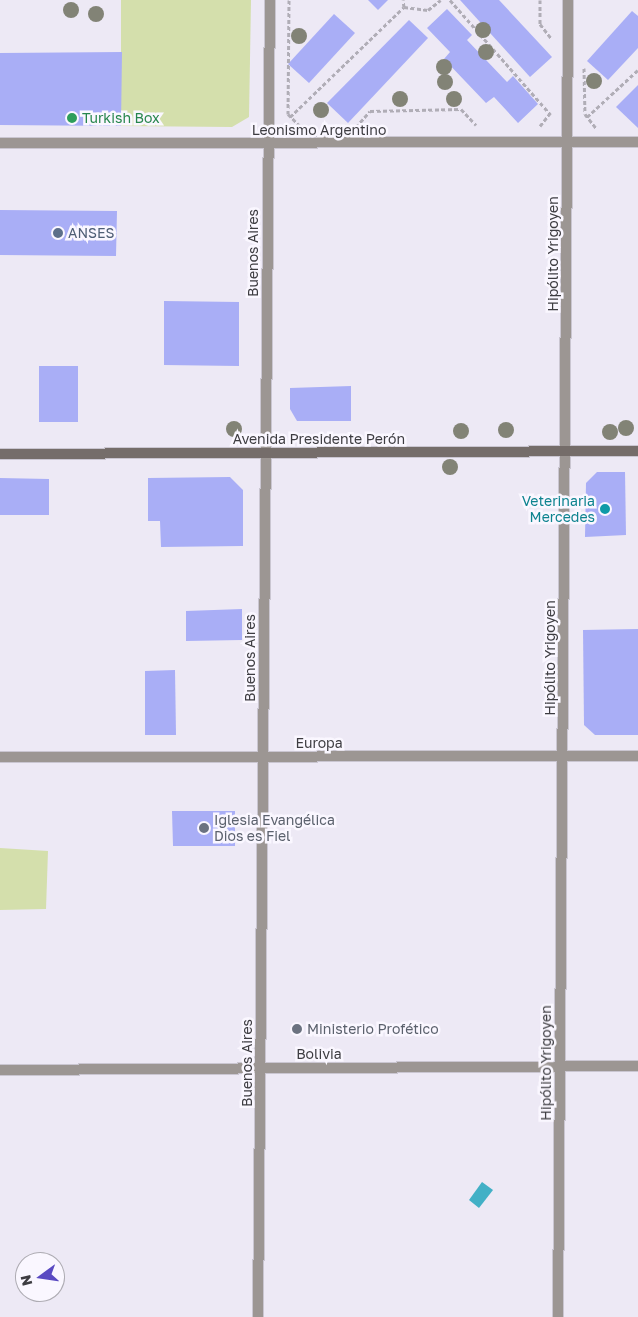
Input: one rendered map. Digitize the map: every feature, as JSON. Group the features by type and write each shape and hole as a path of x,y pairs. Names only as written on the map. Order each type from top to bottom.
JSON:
{"main road":[{"name":"Avenida Presidente Perón","path":"0,454 565,453 638,451"}],"street":[{"name":"Buenos Aires","path":"258,1317 270,0"},
{"name":"Hipólito Yrigoyen","path":"558,1317 568,0"},
{"name":"Leonismo Argentino","path":"0,143 638,142"},
{"name":"Europa","path":"0,757 638,756"},
{"name":"Bolivia","path":"0,1070 638,1066"}],"path":[{"path":"289,0 290,118 296,126 306,126"},
{"path":"403,0 404,7"},
{"path":"404,7 428,10 441,0"},
{"path":"450,0 551,114"},
{"path":"540,0 540,24 551,43"},
{"path":"290,118 404,7"},
{"path":"587,117 638,70"},
{"path":"532,126 541,126 551,114 551,105"},
{"path":"345,128 355,128 370,111 452,109 461,109 474,125 483,125"}],"green space":[{"path":"121,0 251,0 249,117 232,127 121,126"},
{"path":"0,848 48,851 46,909 0,910"}],"water":[{"path":"482,1182 493,1190 479,1208 469,1200"}],"building":[{"path":"368,0 388,0 378,10"},
{"path":"460,0 499,0 552,57 530,77"},
{"path":"447,9 472,35 467,40 507,82 513,76 538,104 518,123 494,97 486,103 444,59 450,52 427,28"},
{"path":"632,11 638,16 638,48 608,80 587,61"},
{"path":"334,14 355,33 309,83 288,64"},
{"path":"409,20 428,38 348,123 327,103"},
{"path":"122,52 121,126 0,125 0,53"},
{"path":"638,85 638,128 616,107"},
{"name":"ANSES","path":"0,210 117,211 116,256 0,255"},
{"path":"164,301 239,302 239,366 164,365"},
{"path":"39,366 78,366 78,422 39,422"},
{"path":"351,386 351,421 297,421 290,409 290,388"},
{"name":"Veterinaria Mercedes","path":"597,472 625,472 626,535 585,537 586,483"},
{"path":"230,477 243,490 243,546 161,547 160,521 148,521 148,478"},
{"path":"0,478 49,479 49,515 0,515"},
{"path":"242,609 242,640 186,641 186,611"},
{"path":"638,629 638,735 595,735 584,725 583,630"},
{"path":"175,670 176,735 145,735 145,671"},
{"name":"Iglesia Evangélica Dios es Fiel","path":"172,811 235,811 235,846 173,846"}],"place":[{"name":"Turkish Box","path":"72,118"},
{"name":"ANSES","path":"58,233"},
{"name":"Veterinaria Mercedes","path":"605,509"},
{"name":"Iglesia Evangélica Dios es Fiel","path":"204,828"},
{"name":"Ministerio Profético","path":"297,1029"}]}
